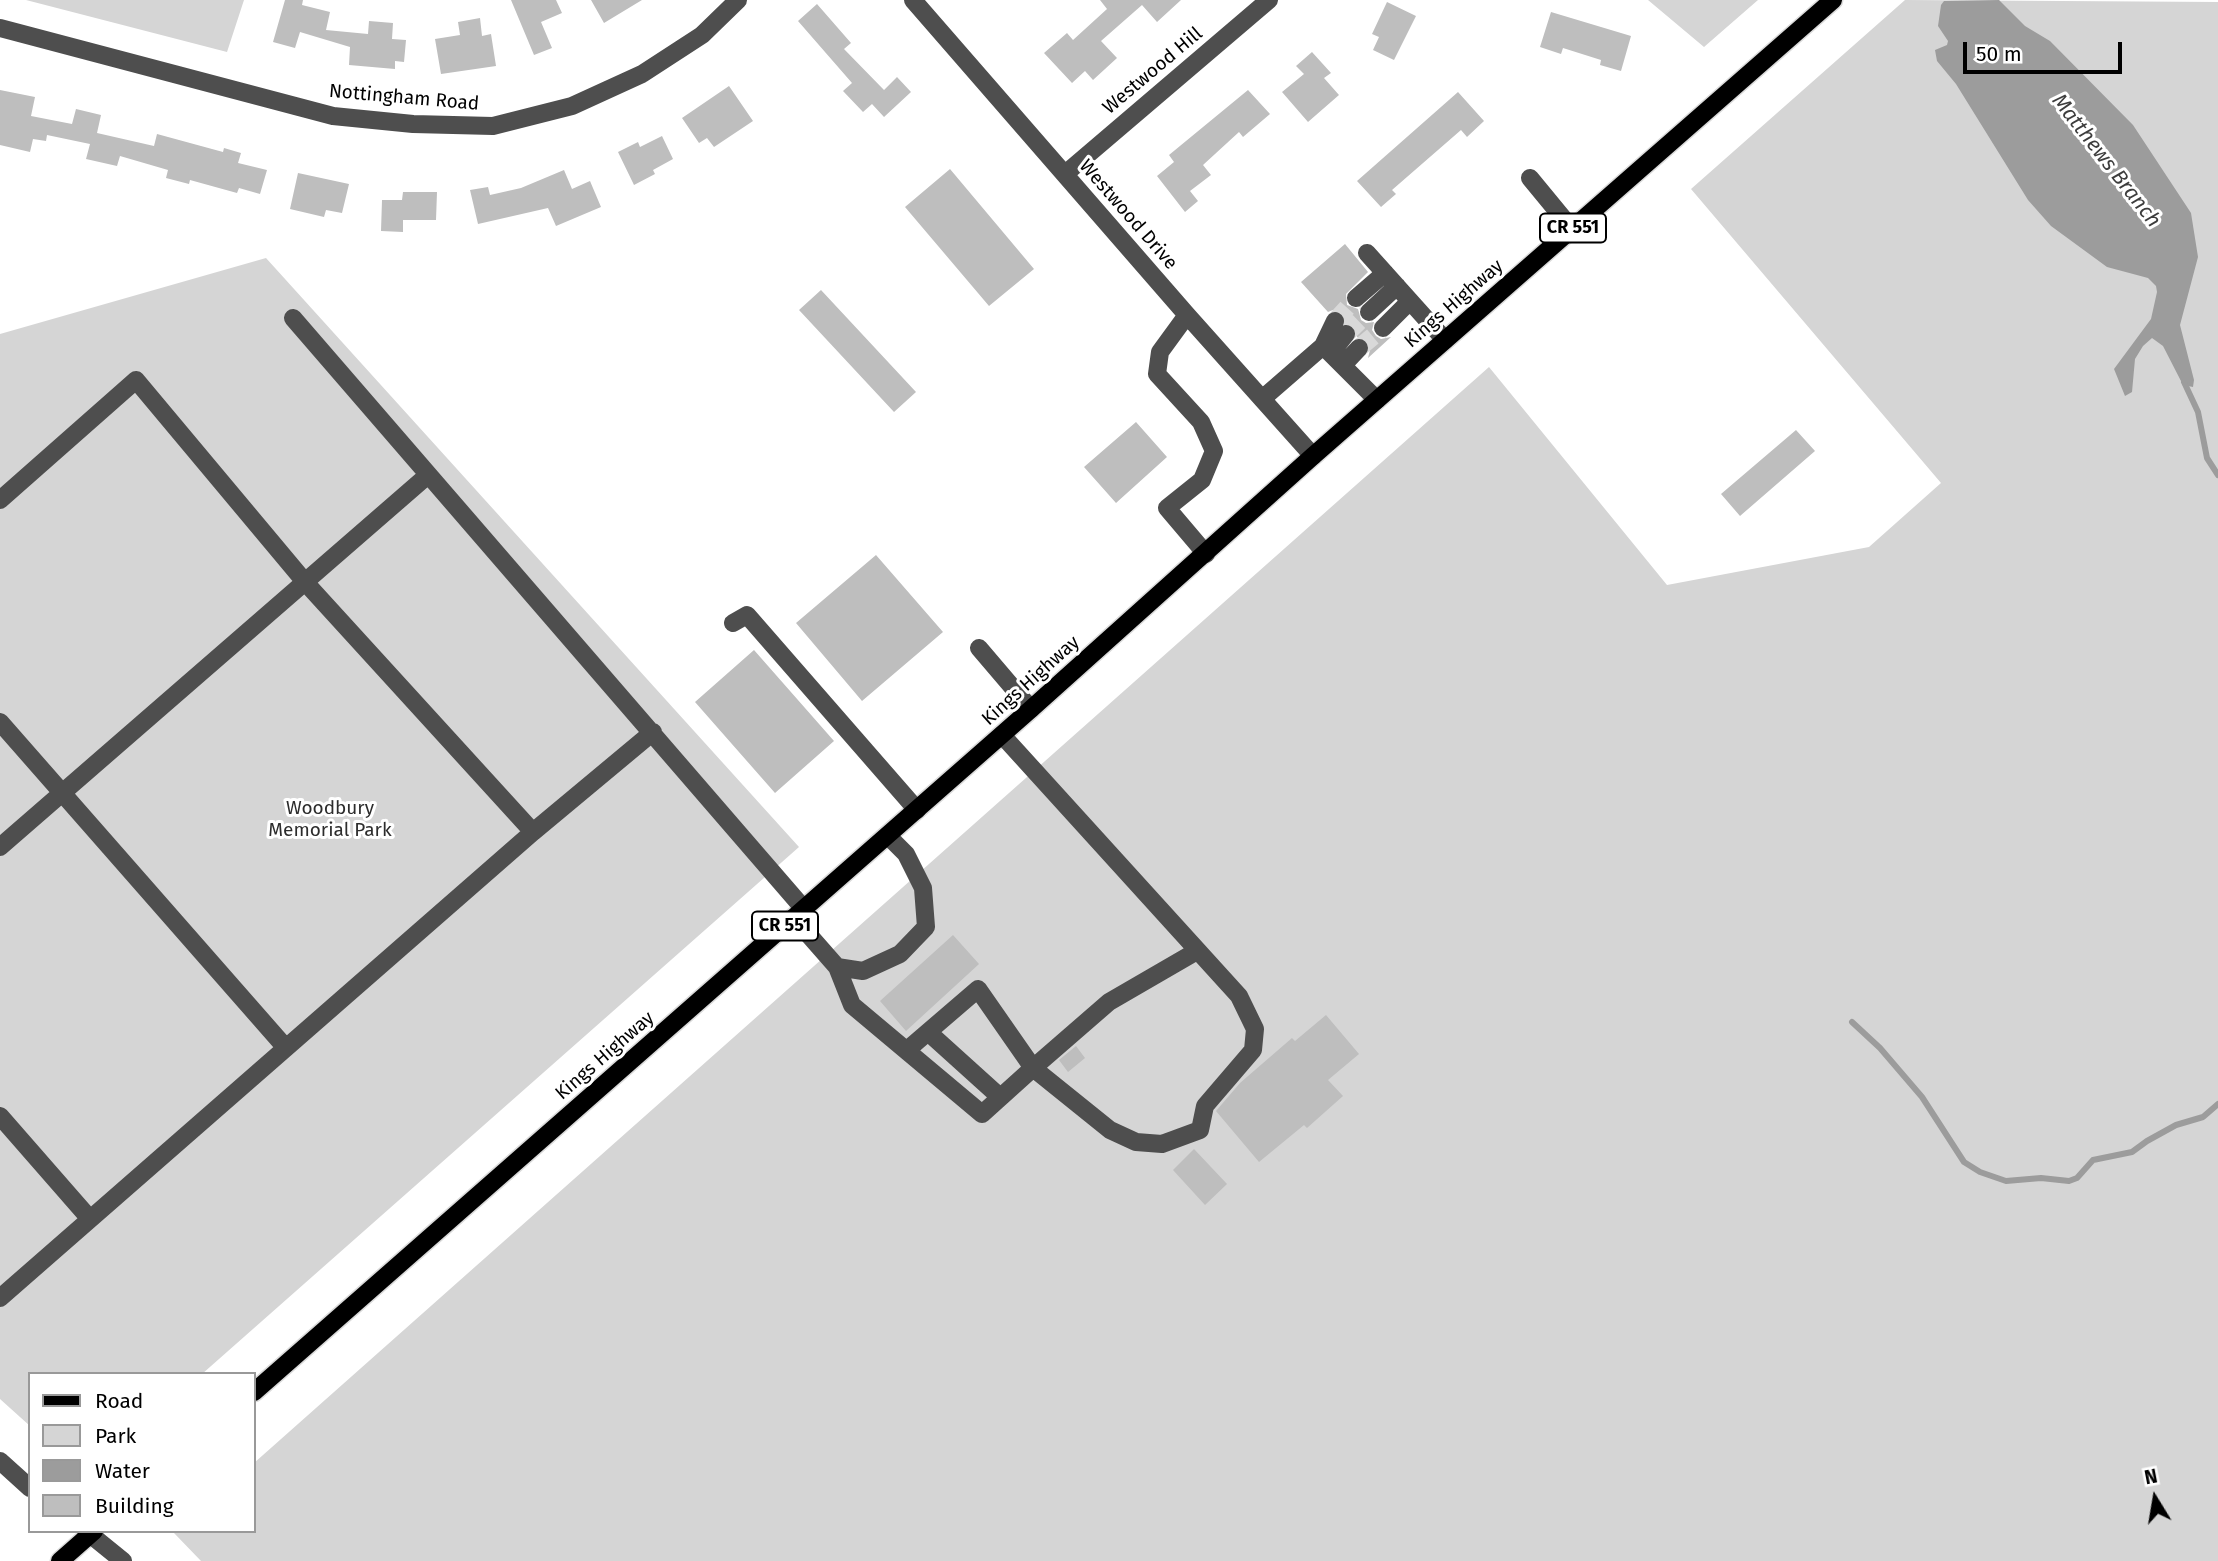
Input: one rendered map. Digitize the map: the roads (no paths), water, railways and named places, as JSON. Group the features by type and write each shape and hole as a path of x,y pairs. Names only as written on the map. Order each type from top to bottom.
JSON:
{"main road":[{"name":"Kings Highway","path":"256,1390 888,836 1313,456 1833,0"},
{"path":"60,1561 89,1533"}],"street":[{"name":"Nottingham Road","path":"0,28 333,116 413,124 493,126 572,106 642,74 702,35 738,0"},
{"name":"Westwood Drive","path":"913,0 1313,456"},
{"name":"Westwood Hill","path":"1065,174 1269,0"},
{"path":"1530,178 1572,229"},
{"path":"1367,253 1445,340"},
{"path":"1356,298 1391,279"},
{"path":"1369,312 1391,279"},
{"path":"1383,328 1410,301"},
{"path":"1187,315 1160,352 1157,374 1201,422 1214,451 1202,481 1167,508 1206,554"},
{"path":"293,318 653,732 799,914 837,967 852,1005 982,1114 1109,1002 1197,951"},
{"path":"1332,355 1341,327"},
{"path":"1262,399 1332,355 1359,348"},
{"path":"1332,355 1377,400"},
{"path":"0,500 136,380 305,582 533,832"},
{"path":"0,847 428,475"},
{"path":"733,623 747,615 917,810"},
{"path":"979,648 1031,709"},
{"path":"0,723 286,1048"},
{"path":"0,1298 533,832 653,732"},
{"path":"906,1050 978,989 1033,1068 1110,1130 1136,1142 1162,1144 1200,1130 1205,1106 1253,1050 1255,1029 1239,996 1002,735"},
{"path":"837,967 863,971 900,954 926,927 923,888 906,854 888,836"},
{"path":"928,1032 1000,1097"},
{"path":"0,1116 90,1219"},
{"path":"0,1461 28,1486"},
{"path":"91,1533 123,1561"}],"water":[{"path":"1999,0 2025,26 2050,41 2133,125 2191,213 2198,257 2180,325 2194,380 2193,387 2183,385 2163,346 2152,338 2135,359 2132,392 2125,396 2114,369 2151,319 2156,286 2148,278 2107,267 2051,226 2028,200 1956,84 1937,61 1935,50 1947,45 1948,41 1938,26 1944,1"}],"waterway":[{"name":"Matthews Branch","path":"2184,382 2198,412 2207,458 2218,475"},
{"path":"1852,1022 1880,1048 1922,1097 1964,1162 1980,1172 2006,1181 2041,1178 2069,1181 2077,1178 2093,1160 2132,1152 2176,1125 2203,1117 2218,1104"}],"tunnel":[{"path":"1335,321 1356,298"},
{"path":"1346,334 1369,312"},
{"path":"1359,348 1383,328"}],"park label":[{"name":"Woodbury Memorial Park","path":"330,820"}]}
